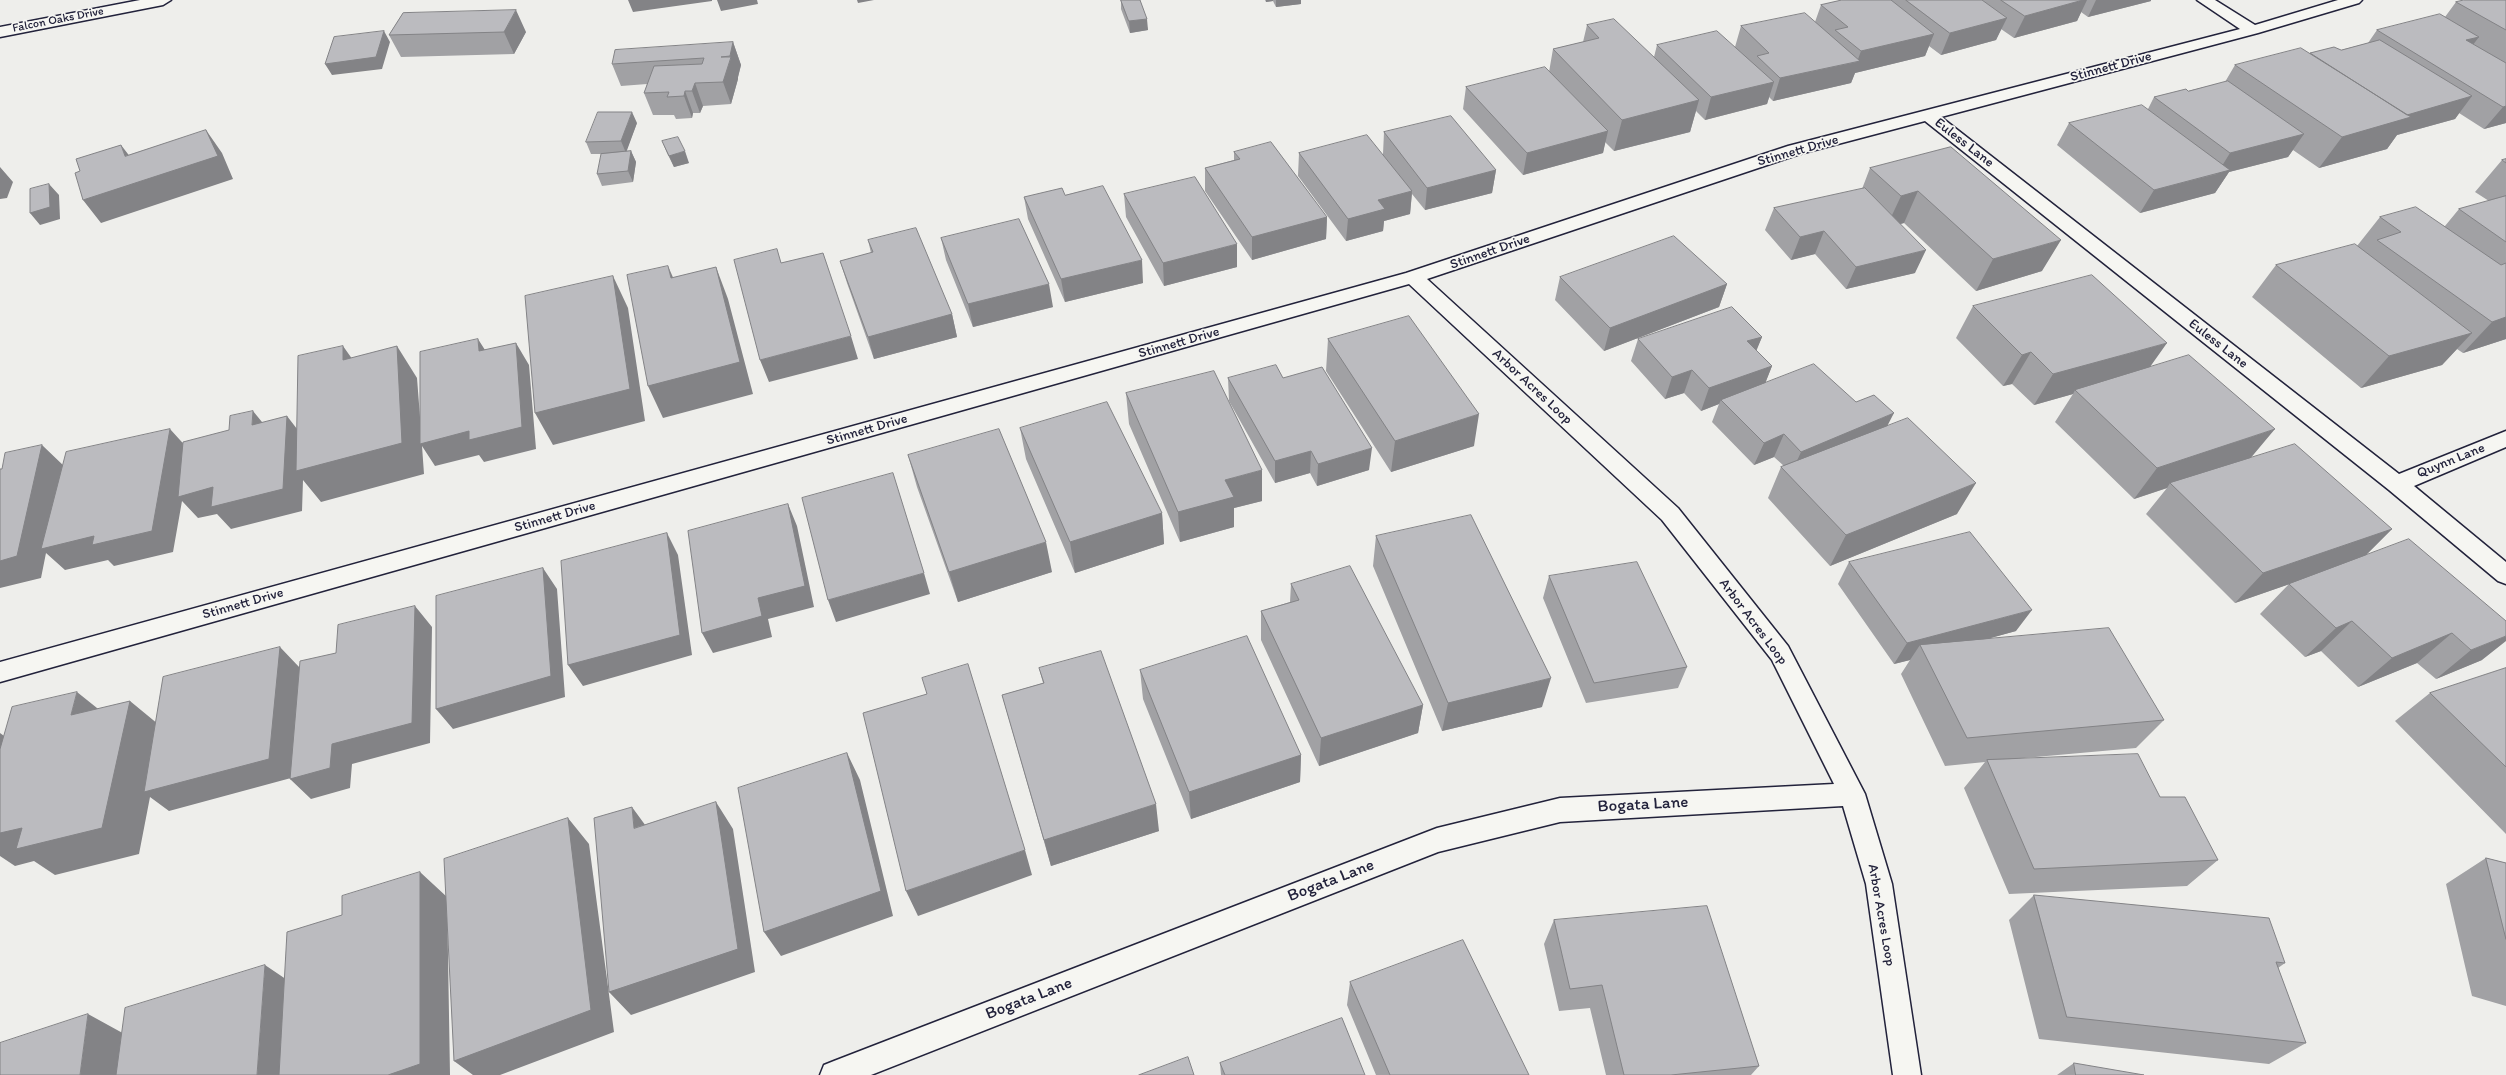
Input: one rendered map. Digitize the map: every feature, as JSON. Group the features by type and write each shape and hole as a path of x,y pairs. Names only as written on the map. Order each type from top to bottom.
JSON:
{"street":[{"name":"Falcon Oaks Drive","path":"0,32 163,0"},
{"path":"2205,0 2253,30"},
{"name":"Stinnett Drive","path":"0,672 1413,277 1794,150 2253,30 2354,0"},
{"name":"Euless Lane","path":"1928,116 2397,484 2506,575"},
{"name":"Arbor Acres Loop","path":"1413,277 1670,514 1780,653 1852,794 1879,884 1907,1075"},
{"name":"Quynn Lane","path":"2397,484 2506,439"},
{"name":"Bogata Lane","path":"834,1075 1437,840 1560,810 1852,794"}],"building":[{"path":"1121,0 1140,0 1147,19 1129,21"},
{"path":"1842,0 1891,0 1934,34 1861,51 1835,30 1848,27 1821,5"},
{"path":"1906,0 1982,0 2007,18 1950,33"},
{"path":"2001,0 2083,0 2025,16"},
{"path":"2464,0 2506,0 2506,30 2456,2"},
{"path":"516,10 504,32 389,35 403,13"},
{"path":"1805,13 1860,61 1780,78 1757,56 1769,53 1741,26"},
{"path":"2440,14 2479,37 2466,40 2506,63 2506,106 2503,107 2377,30"},
{"path":"1614,19 1699,100 1622,120 1553,49 1599,38 1587,25"},
{"path":"384,31 376,57 325,64 334,37"},
{"path":"1717,31 1774,82 1711,97 1657,45"},
{"path":"2380,40 2472,96 2407,115 2310,53 2334,47 2341,50"},
{"path":"733,42 730,56 721,57 731,57 723,82 695,83 692,91 685,91 684,96 667,97 669,92 644,93 654,66 702,64 704,58 612,64 615,50"},
{"path":"2301,48 2411,117 2342,137 2235,65"},
{"path":"1545,67 1608,131 1527,153 1466,87"},
{"path":"2228,81 2304,134 2230,153 2154,97 2186,89 2188,91"},
{"path":"2142,105 2230,170 2154,190 2069,123"},
{"path":"598,112 632,112 621,141 586,142"},
{"path":"1451,116 1496,170 1427,188 1384,132"},
{"path":"206,130 218,156 83,200 75,173 80,171 76,159 121,145 125,156"},
{"path":"1367,135 1412,191 1378,200 1385,209 1348,219 1299,153"},
{"path":"678,137 685,151 669,156 662,141"},
{"path":"1271,142 1327,217 1252,237 1205,168 1240,159 1234,152"},
{"path":"1951,147 2061,240 1993,259 1918,191 1901,196 1870,168"},
{"path":"631,151 628,171 597,174 601,154"},
{"path":"1195,177 1237,244 1163,263 1124,194"},
{"path":"49,184 50,207 30,213 30,189"},
{"path":"1103,186 1142,260 1061,279 1024,197 1062,188 1065,195"},
{"path":"1865,188 1926,250 1856,267 1824,231 1800,237 1774,208"},
{"path":"2506,196 2506,242 2459,209"},
{"path":"2416,207 2501,265 2506,263 2506,317 2492,322 2377,240 2401,232 2380,217"},
{"path":"1019,219 1049,284 968,304 941,238"},
{"path":"916,228 952,314 868,337 840,261 873,252 868,240"},
{"path":"1674,236 1727,284 1610,328 1560,277"},
{"path":"2355,244 2472,333 2389,356 2276,265"},
{"path":"777,249 781,263 823,253 851,336 760,360 734,260"},
{"path":"668,266 671,278 716,267 740,362 648,386 627,275"},
{"path":"2092,275 2167,343 2053,374 2031,352 2022,355 1973,306"},
{"path":"613,276 630,389 535,413 525,296"},
{"path":"1732,307 1762,337 1747,341 1772,366 1709,388 1692,370 1672,377 1638,339"},
{"path":"1409,316 1479,414 1395,441 1328,339"},
{"path":"478,339 479,351 516,343 522,427 469,440 469,431 420,444 420,352"},
{"path":"343,346 343,360 397,346 402,443 296,471 298,356"},
{"path":"2189,355 2275,429 2157,468 2075,390"},
{"path":"1814,364 1856,402 1874,395 1894,413 1801,452 1784,434 1764,443 1721,400"},
{"path":"1276,365 1283,378 1322,367 1372,448 1318,464 1311,451 1275,461 1228,378"},
{"path":"1214,371 1262,470 1225,480 1234,497 1178,512 1126,393"},
{"path":"1107,402 1162,513 1070,542 1020,428"},
{"path":"253,411 252,425 287,416 283,489 211,507 213,487 178,497 183,442 229,430 230,416"},
{"path":"1908,418 1976,483 1846,535 1781,467"},
{"path":"170,429 152,531 92,545 94,536 41,549 66,452"},
{"path":"999,429 1046,542 949,572 908,455"},
{"path":"2295,444 2392,529 2263,573 2170,483"},
{"path":"42,445 17,556 0,561 0,469 2,469 5,453"},
{"path":"893,473 924,573 828,600 802,498"},
{"path":"788,504 805,586 758,598 762,616 702,633 688,531"},
{"path":"1471,515 1551,678 1448,703 1376,536"},
{"path":"1970,532 2032,610 1907,643 1849,562"},
{"path":"667,533 680,635 568,665 561,561"},
{"path":"2409,539 2506,621 2506,636 2471,650 2452,633 2392,658 2352,621 2336,628 2289,584"},
{"path":"1637,562 1687,667 1594,683 1549,576"},
{"path":"1350,566 1423,705 1321,738 1261,611 1299,600 1291,584"},
{"path":"543,568 551,676 436,709 436,596"},
{"path":"415,606 412,723 332,744 330,768 290,779 300,661 336,653 338,625"},
{"path":"2109,628 2164,720 1967,738 1920,645"},
{"path":"1247,636 1301,755 1189,792 1140,670"},
{"path":"280,647 269,759 144,792 163,677"},
{"path":"1101,651 1156,804 1044,840 1002,695 1044,683 1039,668"},
{"path":"968,664 1025,850 906,891 863,713 927,694 922,678"},
{"path":"2506,668 2506,767 2430,693"},
{"path":"77,692 71,715 130,701 102,828 16,849 22,828 0,833 0,749 12,707"},
{"path":"847,753 881,891 764,932 738,788"},
{"path":"2138,754 2160,797 2185,797 2218,860 2034,869 1987,760"},
{"path":"716,802 738,949 609,992 594,818 632,807 634,828"},
{"path":"568,818 591,1010 454,1061 444,859"},
{"path":"2486,858 2506,863 2506,939"},
{"path":"420,872 420,1064 388,1075 279,1075 287,932 342,915 342,896"},
{"path":"2034,895 2269,918 2285,963 2276,962 2306,1043 2067,1017"},
{"path":"1707,906 1759,1066 1671,1075 1624,1075 1602,985 1570,989 1554,920"},
{"path":"1463,940 1529,1075 1390,1075 1350,982"},
{"path":"265,965 257,1075 116,1075 125,1008"},
{"path":"88,1014 80,1075 0,1075 0,1043"},
{"path":"1342,1018 1365,1075 1225,1075 1220,1063"},
{"path":"1188,1057 1194,1075 1139,1075"},
{"path":"2074,1063 2144,1075 2076,1075"}]}
